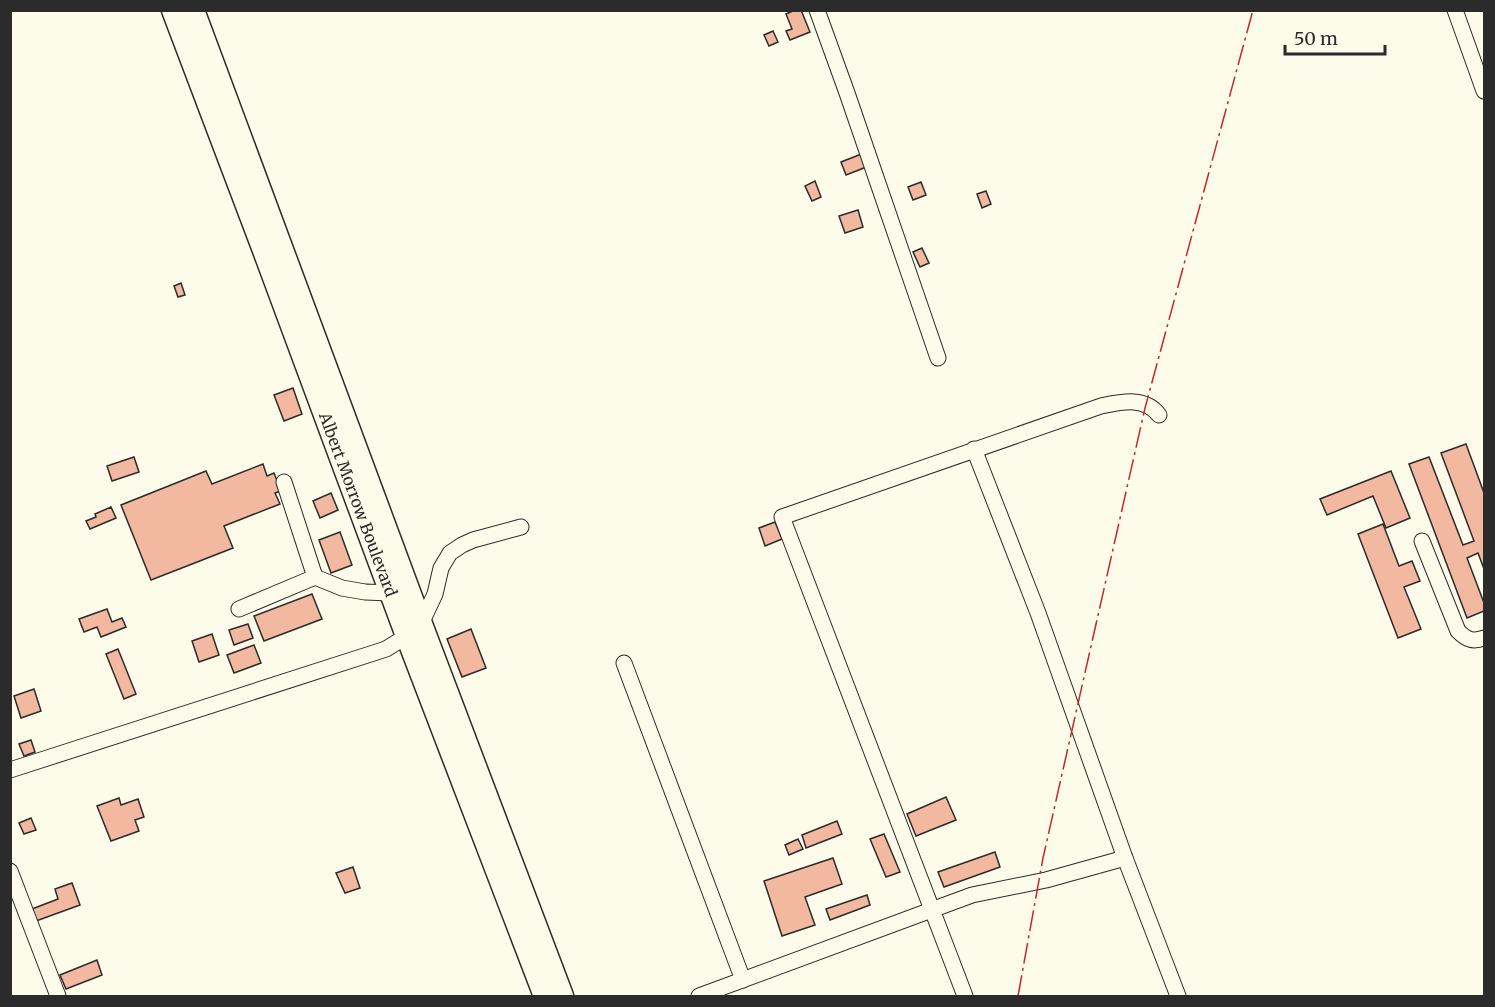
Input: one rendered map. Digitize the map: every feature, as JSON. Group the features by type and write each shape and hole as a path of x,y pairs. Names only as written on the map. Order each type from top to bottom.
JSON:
{"highway":[{"name":"Albert Morrow Boulevard","path":"173,10 392,593 414,630 562,996"},
{"name":"Albert Morrow Boulevard","path":"193,10 545,996"}],"street":[{"path":"817,10 848,93 938,358"},
{"path":"1455,10 1485,91"},
{"path":"965,996 782,517 1101,406 1136,402 1148,404 1159,415"},
{"path":"974,449 1038,613 1125,858 1178,996"},
{"path":"284,482 315,577"},
{"path":"10,770 386,649 414,630 435,594 441,568 450,553 473,540 521,526"},
{"path":"1422,541 1458,632 1464,638 1472,641 1485,638"},
{"path":"239,609 315,577 342,588 392,593"},
{"path":"624,663 743,980"},
{"path":"699,996 972,895 1046,880 1125,858"},
{"path":"10,871 58,996"}],"building":[{"path":"801,10 810,32 790,40 786,31 792,29 786,14"},
{"path":"773,31 778,42 769,46 764,35"},
{"path":"864,153 869,166 846,175 841,162"},
{"path":"815,181 821,197 812,201 805,186"},
{"path":"921,182 926,195 913,200 908,187"},
{"path":"986,191 991,204 982,208 977,194"},
{"path":"858,210 863,227 845,233 839,216"},
{"path":"922,248 929,263 920,267 913,252"},
{"path":"181,283 185,295 178,297 174,286"},
{"path":"293,388 302,414 284,421 274,395"},
{"path":"1466,444 1484,493 1484,569 1478,553 1467,558 1484,603 1484,611 1467,618 1409,464 1429,457 1463,545 1474,541 1441,453"},
{"path":"134,457 139,472 112,481 107,466"},
{"path":"263,464 267,476 274,473 281,491 275,493 280,504 224,526 233,548 151,580 121,505 206,471 212,484"},
{"path":"1391,471 1410,518 1386,528 1373,496 1327,515 1320,499"},
{"path":"331,493 338,510 320,518 313,501"},
{"path":"111,507 116,518 90,529 86,521"},
{"path":"775,522 782,539 765,546 759,528"},
{"path":"1383,524 1399,566 1412,561 1420,581 1404,587 1421,629 1398,638 1358,534"},
{"path":"340,532 352,565 331,573 319,540"},
{"path":"312,594 322,619 264,641 254,616"},
{"path":"107,609 112,622 122,618 126,627 101,637 97,627 84,632 79,619"},
{"path":"248,624 253,638 234,645 229,630"},
{"path":"471,629 486,668 462,677 447,639"},
{"path":"212,634 219,655 199,662 192,641"},
{"path":"254,645 261,663 234,673 227,655"},
{"path":"118,649 136,694 124,699 106,654"},
{"path":"34,689 41,711 21,718 14,696"},
{"path":"31,740 35,752 24,756 19,744"},
{"path":"946,797 956,820 916,836 907,814"},
{"path":"119,798 121,805 138,799 144,817 135,820 139,831 111,841 97,806"},
{"path":"31,818 36,830 24,834 19,823"},
{"path":"837,821 842,834 806,848 802,835"},
{"path":"884,834 900,872 886,877 870,839"},
{"path":"798,839 803,849 789,855 785,845"},
{"path":"995,852 1000,867 944,887 938,872"},
{"path":"833,858 842,884 805,897 815,925 782,936 764,881"},
{"path":"353,867 360,888 345,893 336,873"},
{"path":"72,883 80,905 36,921 32,909 58,899 55,889"},
{"path":"867,895 870,905 830,920 826,909"},
{"path":"97,960 102,975 66,989 60,975"}],"power":[{"path":"1018,996 1043,858 1145,408 1253,10"}]}
